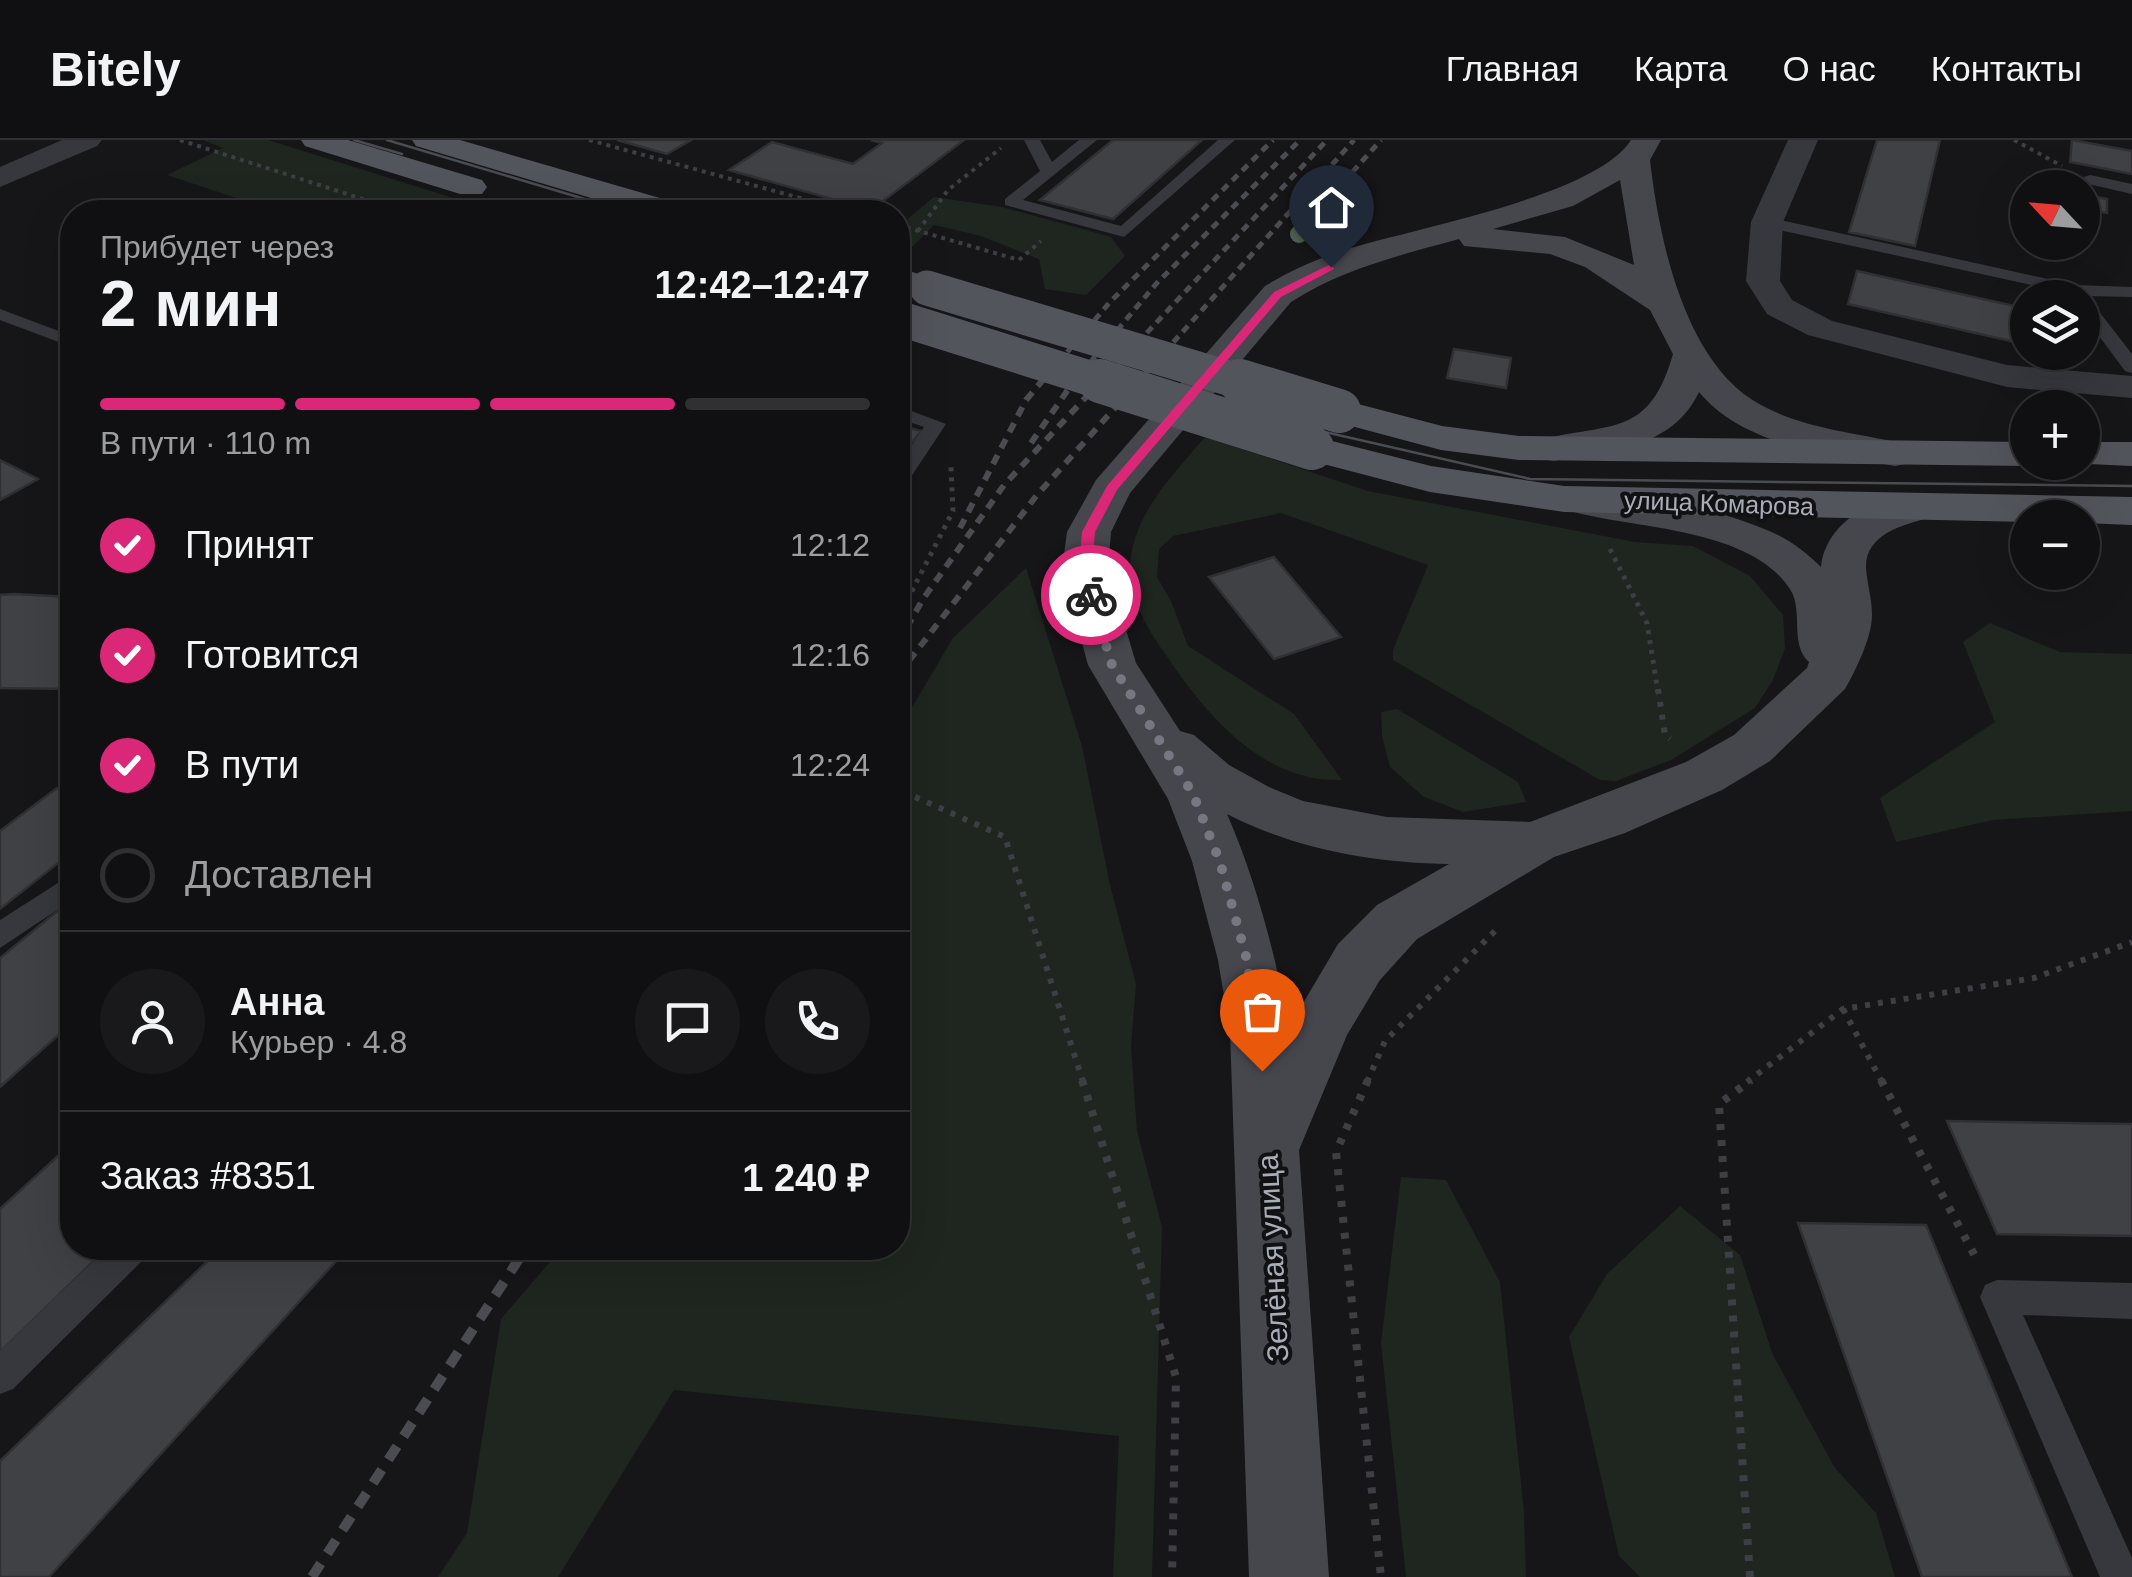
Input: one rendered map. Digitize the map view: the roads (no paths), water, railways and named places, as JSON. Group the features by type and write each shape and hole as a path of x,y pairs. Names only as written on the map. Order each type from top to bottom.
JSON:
{"main road":[{"path":"316,140 498,196"},
{"path":"428,140 631,200"},
{"path":"1535,842 1448,846 1333,830 1280,815 1239,796 1192,766 1149,722 1112,665 1085,570 1089,532 1111,489 1268,305 1307,276 1354,258 1561,199 1640,150 1644,248 1662,302 1717,391 1746,412 1808,436 1898,454"},
{"path":"1354,258 1454,240 1532,241 1571,249 1627,272 1662,302"},
{"name":"улица Комарова","path":"912,284 1442,438 1554,449 2010,454"},
{"name":"улица Комарова","path":"910,322 1312,448 1430,479 1564,499 2132,510"},
{"path":"1554,449 1635,433 1664,419 1685,388 1692,354"},
{"path":"2100,454 2132,454"},
{"path":"1564,499 1664,514 1772,548 1812,584 1828,677"},
{"path":"1268,1148 1322,1022 1359,962 1397,922 1535,842 1606,818 1704,776 1752,748 1828,677 1849,618 1843,562 1856,535 1878,518 1912,508"},
{"name":"Зелёная улица","path":"1149,722 1193,794 1232,902 1260,1032 1289,1577"}],"street":[{"path":"1,177 87,140"},
{"path":"1803,140 1767,222 1763,281 1779,307 1820,328 2007,376 2132,387"}],"lane":[{"path":"1032,140 1049,172"},
{"path":"1090,140 1012,202 1124,232 1227,140"},
{"path":"2100,182 2132,189"},
{"path":"1767,222 2012,280"},
{"path":"2100,294 2132,292"},
{"path":"0,314 60,337"},
{"path":"2100,323 2132,367"},
{"path":"910,416 936,424 910,463"},
{"path":"0,936 60,894"},
{"path":"0,1376 119,1260"},
{"path":"2120,1577 1997,1296 2132,1301"}],"tram line":[{"path":"354,140 402,154"},
{"path":"387,140 588,200"},
{"path":"910,308 1290,424 1530,479 2132,486"}],"railway":[{"path":"1040,384 1110,302 1273,140"},
{"path":"1072,384 1156,284 1300,140"},
{"path":"1099,384 1327,140"},
{"path":"1136,384 1354,140"},
{"path":"1298,216 1348,177 1381,140"},
{"path":"960,528 1026,400 1042,381"},
{"path":"1031,443 1074,381"},
{"path":"910,622 1004,485 1101,381"},
{"path":"910,659 1037,495 1139,381"},
{"path":"312,1577 518,1260"}]}
